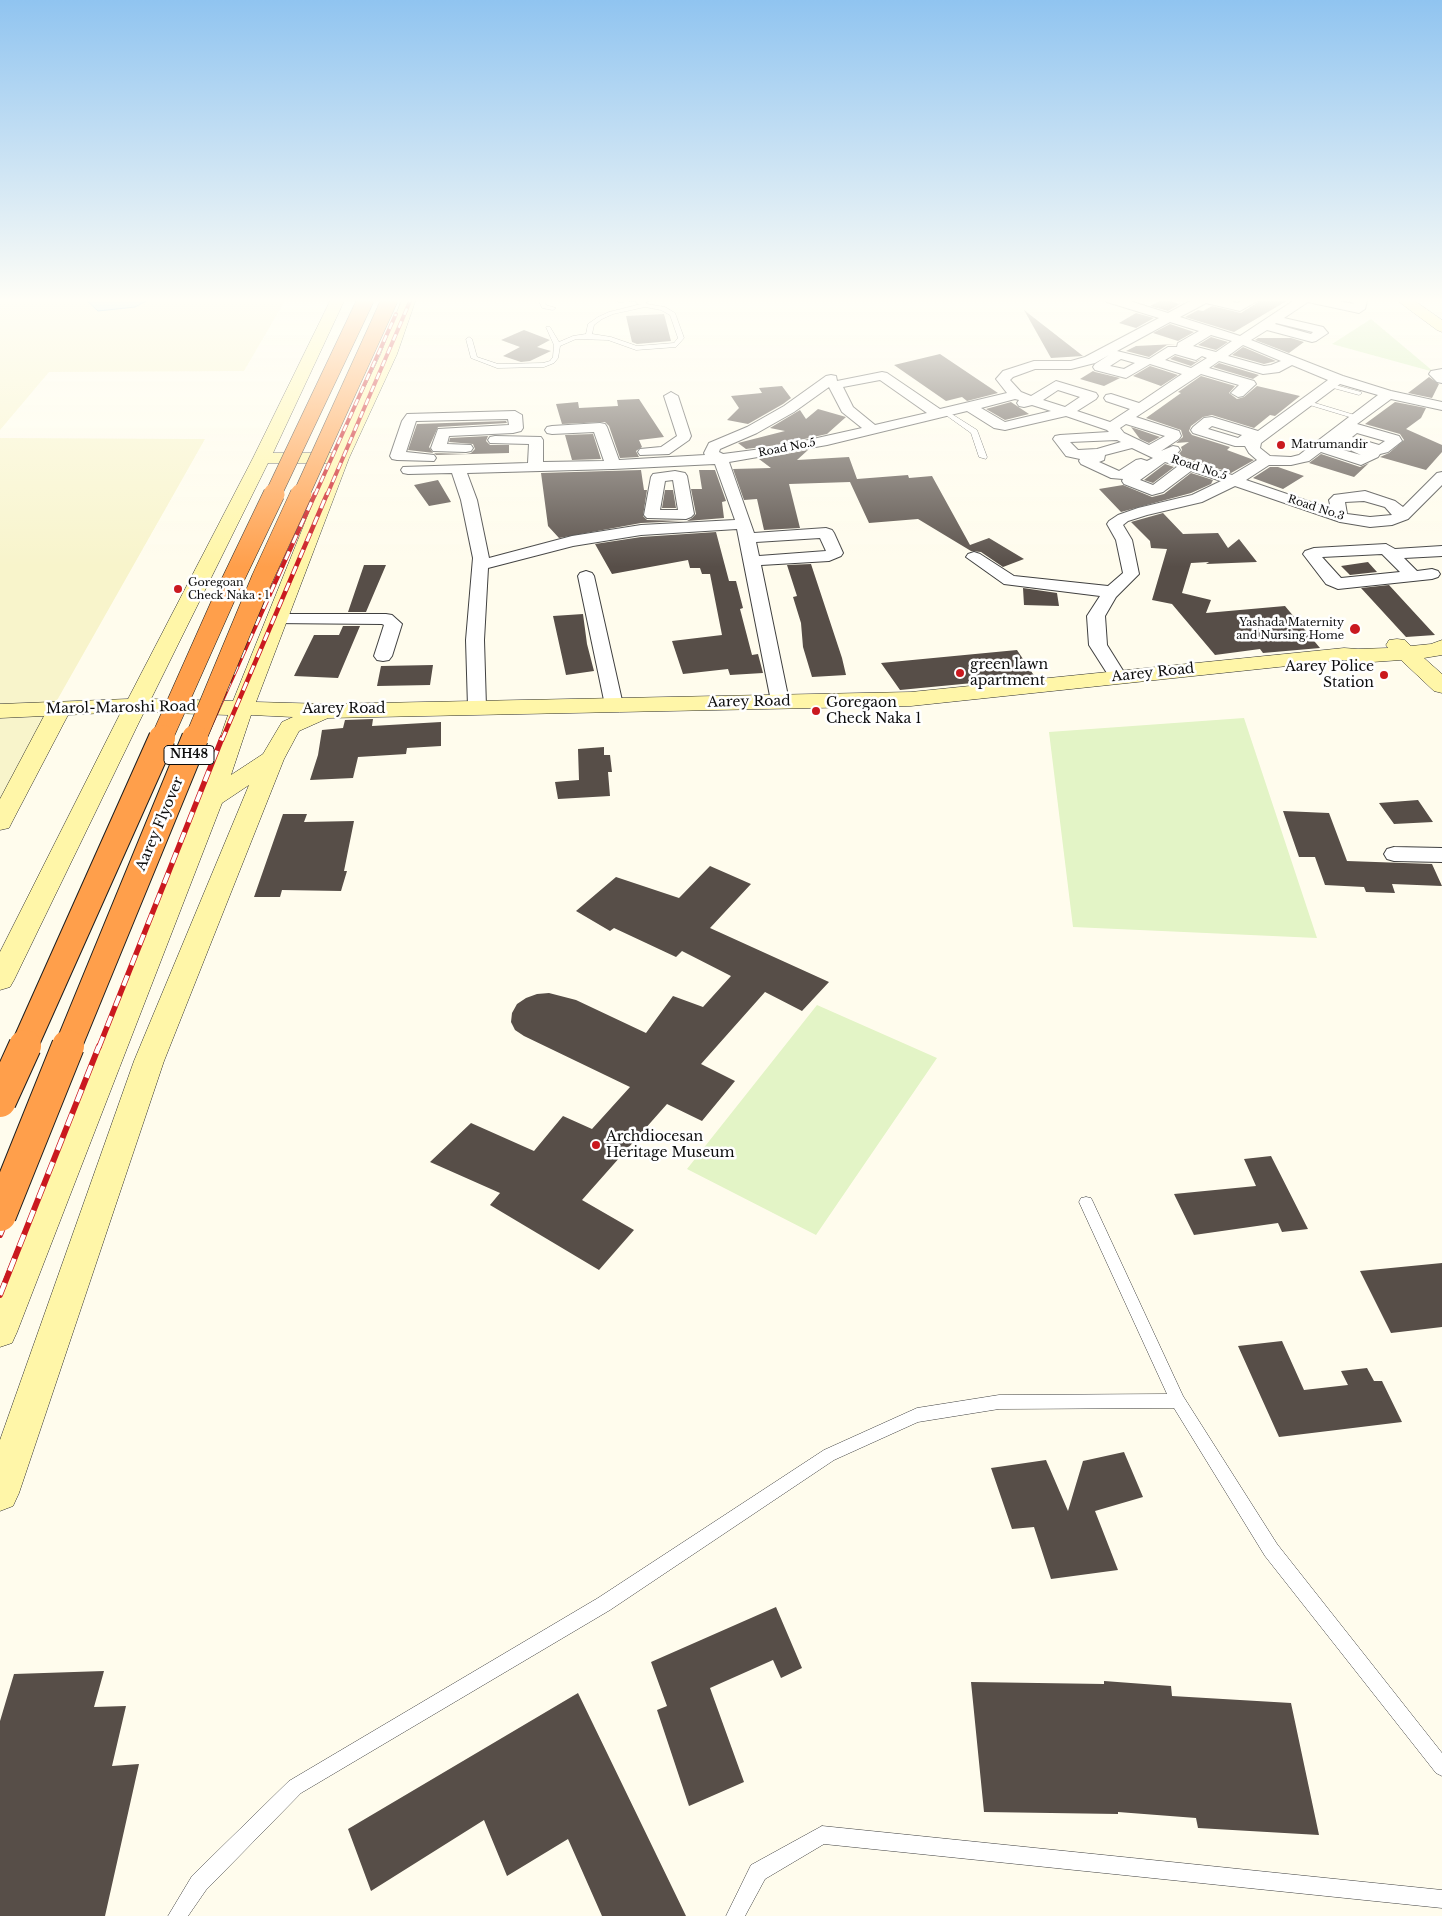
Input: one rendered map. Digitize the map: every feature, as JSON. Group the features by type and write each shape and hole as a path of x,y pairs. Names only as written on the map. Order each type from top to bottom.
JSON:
{"highway":[{"name":"NH48","path":"0,1102 226,594 324,388"},
{"name":"Aarey Flyover","path":"0,1215 99,968 262,580 349,388"}],"main road":[{"path":"0,980 295,388"},
{"path":"0,1332 211,799 242,708 340,458 373,388"},
{"path":"262,458 340,458"},
{"name":"Aarey Road","path":"242,708 327,711 911,699 1344,654 1358,656 1401,649 1437,650 1442,644"},
{"path":"1401,649 1442,686"},
{"name":"Marol-Maroshi Road","path":"0,711 136,705 242,708"},
{"path":"0,822 60,708"},
{"path":"0,1493 8,1464 149,1061 272,759 290,727 327,711"},
{"path":"211,799 272,759"}],"street":[{"name":"Road No.5","path":"757,561 749,533 721,459 711,453 714,446 766,422 817,388"},
{"path":"836,388 847,409 873,430"},
{"path":"902,388 941,413"},
{"path":"1011,388 1027,399 1046,417"},
{"path":"1027,399 1050,388"},
{"path":"974,409 1003,426 1081,411 1091,395 1069,388"},
{"path":"1169,388 1142,408 1130,420 1127,427 1128,432 1157,453 1232,473 1259,438 1324,388"},
{"path":"1238,393 1244,388"},
{"path":"1362,388 1442,406"},
{"path":"1218,419 1259,438 1299,460 1311,463 1318,453 1341,432 1388,394"},
{"path":"670,396 684,436 670,462 658,477 652,516 749,533 826,533 835,553 829,556 757,561 780,701"},
{"path":"1111,398 1142,408"},
{"name":"Road No.5","path":"464,452 540,461 612,458 670,462 721,459 776,451 941,413 1027,399 1081,411 1157,453 1235,480"},
{"path":"408,470 464,452 516,428 515,415 412,417 397,456 464,452"},
{"path":"1130,420 1174,434 1157,453"},
{"path":"1130,420 1157,453"},
{"path":"552,430 600,427 612,458 578,453"},
{"path":"1157,453 1230,450 1259,438"},
{"path":"1118,677 1098,645 1096,616 1112,592 1131,574 1124,540 1116,524 1123,518 1143,511 1197,499 1235,480 1259,438"},
{"path":"464,452 469,500 482,558 475,640 477,707"},
{"path":"481,565 572,542 681,521 686,513 680,476 670,462 627,452"},
{"path":"1318,453 1364,467"},
{"path":"1439,578 1413,576 1338,584 1332,580 1312,554 1382,548 1389,550 1395,528 1441,478"},
{"name":"Road No.3","path":"1235,480 1340,514 1359,514 1362,521 1395,528"},
{"path":"1340,514 1337,500 1339,498 1365,496 1390,504 1395,528 1413,576"},
{"path":"1395,528 1439,578"},
{"path":"1418,553 1442,551"},
{"path":"974,557 1010,580 1112,592"},
{"path":"586,576 614,706"},
{"path":"277,619 386,620 392,624 383,656"},
{"path":"1394,854 1442,855"}],"lane":[{"path":"1348,388 1359,393"},
{"path":"1306,402 1341,432"},
{"path":"941,413 974,432 984,457"},
{"path":"1086,1202 1178,1401 1271,1550 1442,1767"},
{"path":"177,1916 199,1883 295,1786 604,1604 828,1455 916,1415 999,1402 1178,1401"},
{"path":"735,1916 758,1872 822,1835 1442,1900"}],"shaded area":[{"path":"0,388 35,388 0,430"},
{"path":"0,438 205,439 0,801"}],"green space":[{"path":"1244,718 1317,938 1073,927 1049,732"},
{"path":"817,1005 937,1058 816,1235 687,1169"}],"building":[{"path":"759,388 784,388 791,398 748,424 727,420 739,408 731,396 762,393"},
{"path":"928,388 991,388 998,393 967,401 962,397 946,401"},
{"path":"1183,388 1233,388 1229,393 1237,399 1244,397 1254,388 1267,388 1300,396 1275,416 1270,415 1254,428 1212,415 1203,417 1191,426 1189,431 1192,435 1230,447 1227,450 1254,460 1231,473 1178,455 1182,450 1181,447 1189,442 1176,443 1183,437 1181,430 1146,418 1181,393 1178,392"},
{"path":"1414,388 1437,388 1432,398 1408,393"},
{"path":"639,399 664,437 639,440 642,447 636,451 639,457 620,458 609,426 605,422 562,424 556,404 578,402 579,408 618,406 617,400"},
{"path":"1011,402 1029,414 1005,420 986,409"},
{"path":"1395,402 1426,408 1421,418 1406,429 1442,445 1442,452 1426,470 1380,457 1389,453 1404,440 1400,434 1365,424"},
{"path":"818,409 846,417 827,434 777,445 746,449 738,443 785,431 770,428 800,410 806,419"},
{"path":"506,421 507,423 438,427 429,447 433,453 408,450 417,424"},
{"path":"1131,427 1160,437 1149,443 1140,439"},
{"path":"593,434 601,459 572,460 565,435"},
{"path":"488,436 486,441 490,445 509,445 509,453 436,455 434,453 466,454 471,453 475,449 473,444 449,442 450,438"},
{"path":"808,450 797,460 849,457 857,479 908,475 909,478 932,476 970,545 989,538 1024,559 1003,567 981,552 971,551 918,519 869,523 850,482 789,484 800,528 764,530 757,499 744,500 733,469 771,468 759,459"},
{"path":"1321,454 1360,467 1369,463 1354,477 1309,463"},
{"path":"1165,464 1174,467 1153,483 1144,480"},
{"path":"1270,467 1278,467 1304,476 1283,489 1253,478"},
{"path":"641,470 644,490 647,490 643,516 647,520 684,521 641,523 559,538 548,526 541,473"},
{"path":"699,470 715,470 726,501 722,502 724,518 687,521 696,514 691,489 702,489"},
{"path":"1191,473 1213,480 1211,484 1191,493 1121,512 1099,489 1123,485 1152,497 1164,494"},
{"path":"438,480 451,502 429,506 414,485"},
{"path":"665,490 673,490 676,508 662,508"},
{"path":"1163,513 1183,534 1218,533 1228,548 1239,539 1257,562 1191,563 1182,593 1211,600 1206,613 1285,606 1320,648 1263,653 1260,649 1215,655 1172,604 1152,600 1167,549 1151,548 1150,541 1131,522"},
{"path":"716,532 729,581 736,581 743,608 740,609 752,655 758,654 763,673 730,675 728,669 683,674 672,641 722,635 710,574 702,574 700,568 690,568 688,560 612,574 595,544 641,537"},
{"path":"1368,562 1377,572 1350,575 1341,566"},
{"path":"811,564 846,675 812,677 803,647 801,623 793,597 797,596 787,565"},
{"path":"364,565 386,565 366,612 348,612"},
{"path":"1389,585 1435,635 1406,637 1361,588"},
{"path":"1023,588 1057,593 1059,606 1024,605"},
{"path":"583,614 587,644 594,671 566,675 553,616"},
{"path":"343,626 360,626 338,678 294,676 314,635 339,635"},
{"name":"green lawn apartment","path":"1017,650 1035,677 900,690 881,663"},
{"path":"433,665 430,685 377,686 381,666"},
{"path":"373,719 372,726 441,722 441,746 407,748 406,754 358,757 353,778 310,780 318,755 322,730 343,728 345,720"},
{"path":"604,747 604,755 610,755 612,772 608,772 610,796 558,799 555,782 579,780 578,749"},
{"path":"1418,800 1433,822 1394,824 1379,803"},
{"path":"1283,811 1329,813 1347,861 1432,864 1442,886 1392,884 1395,893 1366,892 1364,887 1325,885 1315,857 1299,857"},
{"path":"283,814 307,814 304,822 354,821 344,871 347,871 341,891 282,890 280,897 254,897"},
{"path":"710,866 751,884 710,928 829,982 802,1011 765,992 701,1064 735,1081 702,1121 667,1104 582,1200 634,1230 599,1270 490,1205 500,1193 430,1162 471,1123 534,1151 563,1116 592,1129 630,1087 524,1036 515,1030 511,1022 512,1013 517,1004 526,998 537,994 549,993 576,1000 646,1033 673,996 703,1007 731,976 682,951 676,957 614,928 610,931 576,911 616,877 679,898"},
{"path":"1271,1156 1308,1229 1282,1232 1278,1223 1194,1235 1174,1194 1256,1186 1244,1159"},
{"path":"1442,1263 1442,1327 1391,1333 1360,1271"},
{"path":"1282,1341 1304,1390 1348,1385 1341,1371 1367,1368 1374,1381 1382,1381 1402,1422 1279,1437 1238,1346"},
{"path":"1124,1452 1143,1497 1095,1511 1118,1570 1051,1579 1034,1527 1012,1529 991,1468 1046,1460 1068,1511 1083,1461"},
{"path":"776,1607 802,1668 781,1678 773,1660 710,1688 744,1782 689,1806 657,1710 667,1706 651,1662"},
{"path":"104,1671 94,1707 126,1706 112,1766 139,1764 105,1916 0,1916 0,1721 14,1674"},
{"path":"1104,1681 1171,1686 1172,1696 1291,1703 1319,1835 1198,1828 1196,1818 1118,1812 1118,1814 984,1812 971,1682 1104,1684"},
{"path":"578,1693 686,1916 602,1916 568,1839 507,1876 484,1820 371,1891 348,1829"}],"railway":[{"path":"315,495 363,388"},
{"path":"327,495 373,388"},
{"path":"204,740 315,494"},
{"path":"222,740 327,494"},
{"path":"77,1047 205,738"},
{"path":"99,1047 222,738"},
{"path":"0,1235 78,1046"},
{"path":"0,1295 99,1046"}],"place":[{"name":"Matrumandir","path":"1281,445"},
{"name":"Goregoan Check Naka : 1","path":"178,589"},
{"name":"Yashada Maternity and Nursing Home","path":"1355,629"},
{"name":"green lawn apartment","path":"960,673"},
{"name":"Aarey Police Station","path":"1384,675"},
{"name":"Goregaon Check Naka 1","path":"816,711"},
{"name":"Archdiocesan Heritage Museum","path":"596,1145"}]}
